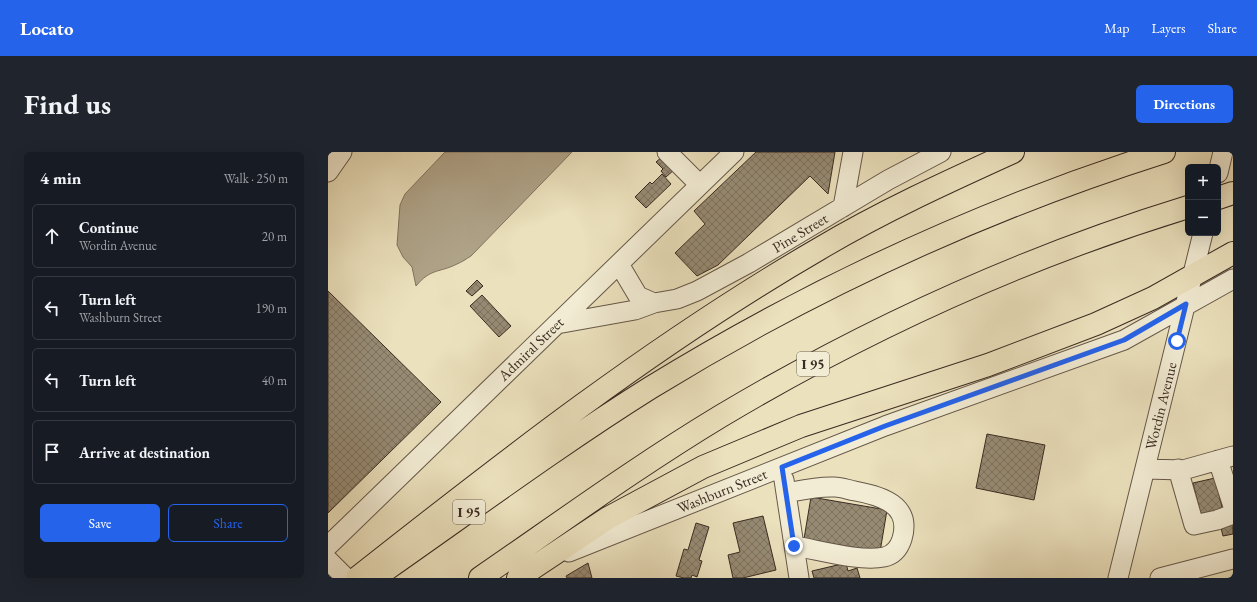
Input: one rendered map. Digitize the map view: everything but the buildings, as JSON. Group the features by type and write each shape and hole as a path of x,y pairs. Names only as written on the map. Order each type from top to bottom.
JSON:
{"highway":[{"path":"357,578 550,428 681,336 774,275 869,221 1013,152"},
{"name":"I 95","path":"374,578 604,417 682,369 748,331 885,262 984,218 1077,182 1164,152"},
{"path":"1221,197 1233,194"},
{"name":"I 95","path":"480,578 655,457 721,416 811,365 909,316 1008,273 1108,234 1185,208"},
{"path":"518,578 608,518 673,482 734,454 801,426 988,365 1082,329 1135,306 1193,276 1233,253"}],"street":[{"path":"328,172 342,152"},
{"path":"667,152 700,185"},
{"name":"Admiral Street","path":"328,546 734,152"},
{"path":"843,207 853,152"},
{"name":"Pine Street","path":"557,324 635,310 654,303 677,299 697,291 749,263 843,207 941,152"},
{"path":"1220,164 1223,152"},
{"name":"Wordin Avenue","path":"1118,578 1203,236"},
{"path":"619,264 638,296 654,303"},
{"name":"Washburn Street","path":"528,578 575,549 885,426 1124,340 1233,279"},
{"path":"1146,469 1178,469 1226,458 1233,506"},
{"path":"782,467 799,578"},
{"path":"1178,469 1194,525 1233,514"},
{"path":"786,493 836,487 871,494 894,505 902,514 905,524 900,545 896,552 886,557 871,558 794,546"},
{"path":"1160,578 1233,559"},
{"path":"328,560 346,578"}],"shaded area":[{"path":"445,152 572,152 471,256 451,267 426,276 416,286 412,267 403,257 397,245 400,205 405,194"}],"route":[{"path":"794,546 782,467 885,426 1124,340 1186,304 1177,341"}]}
